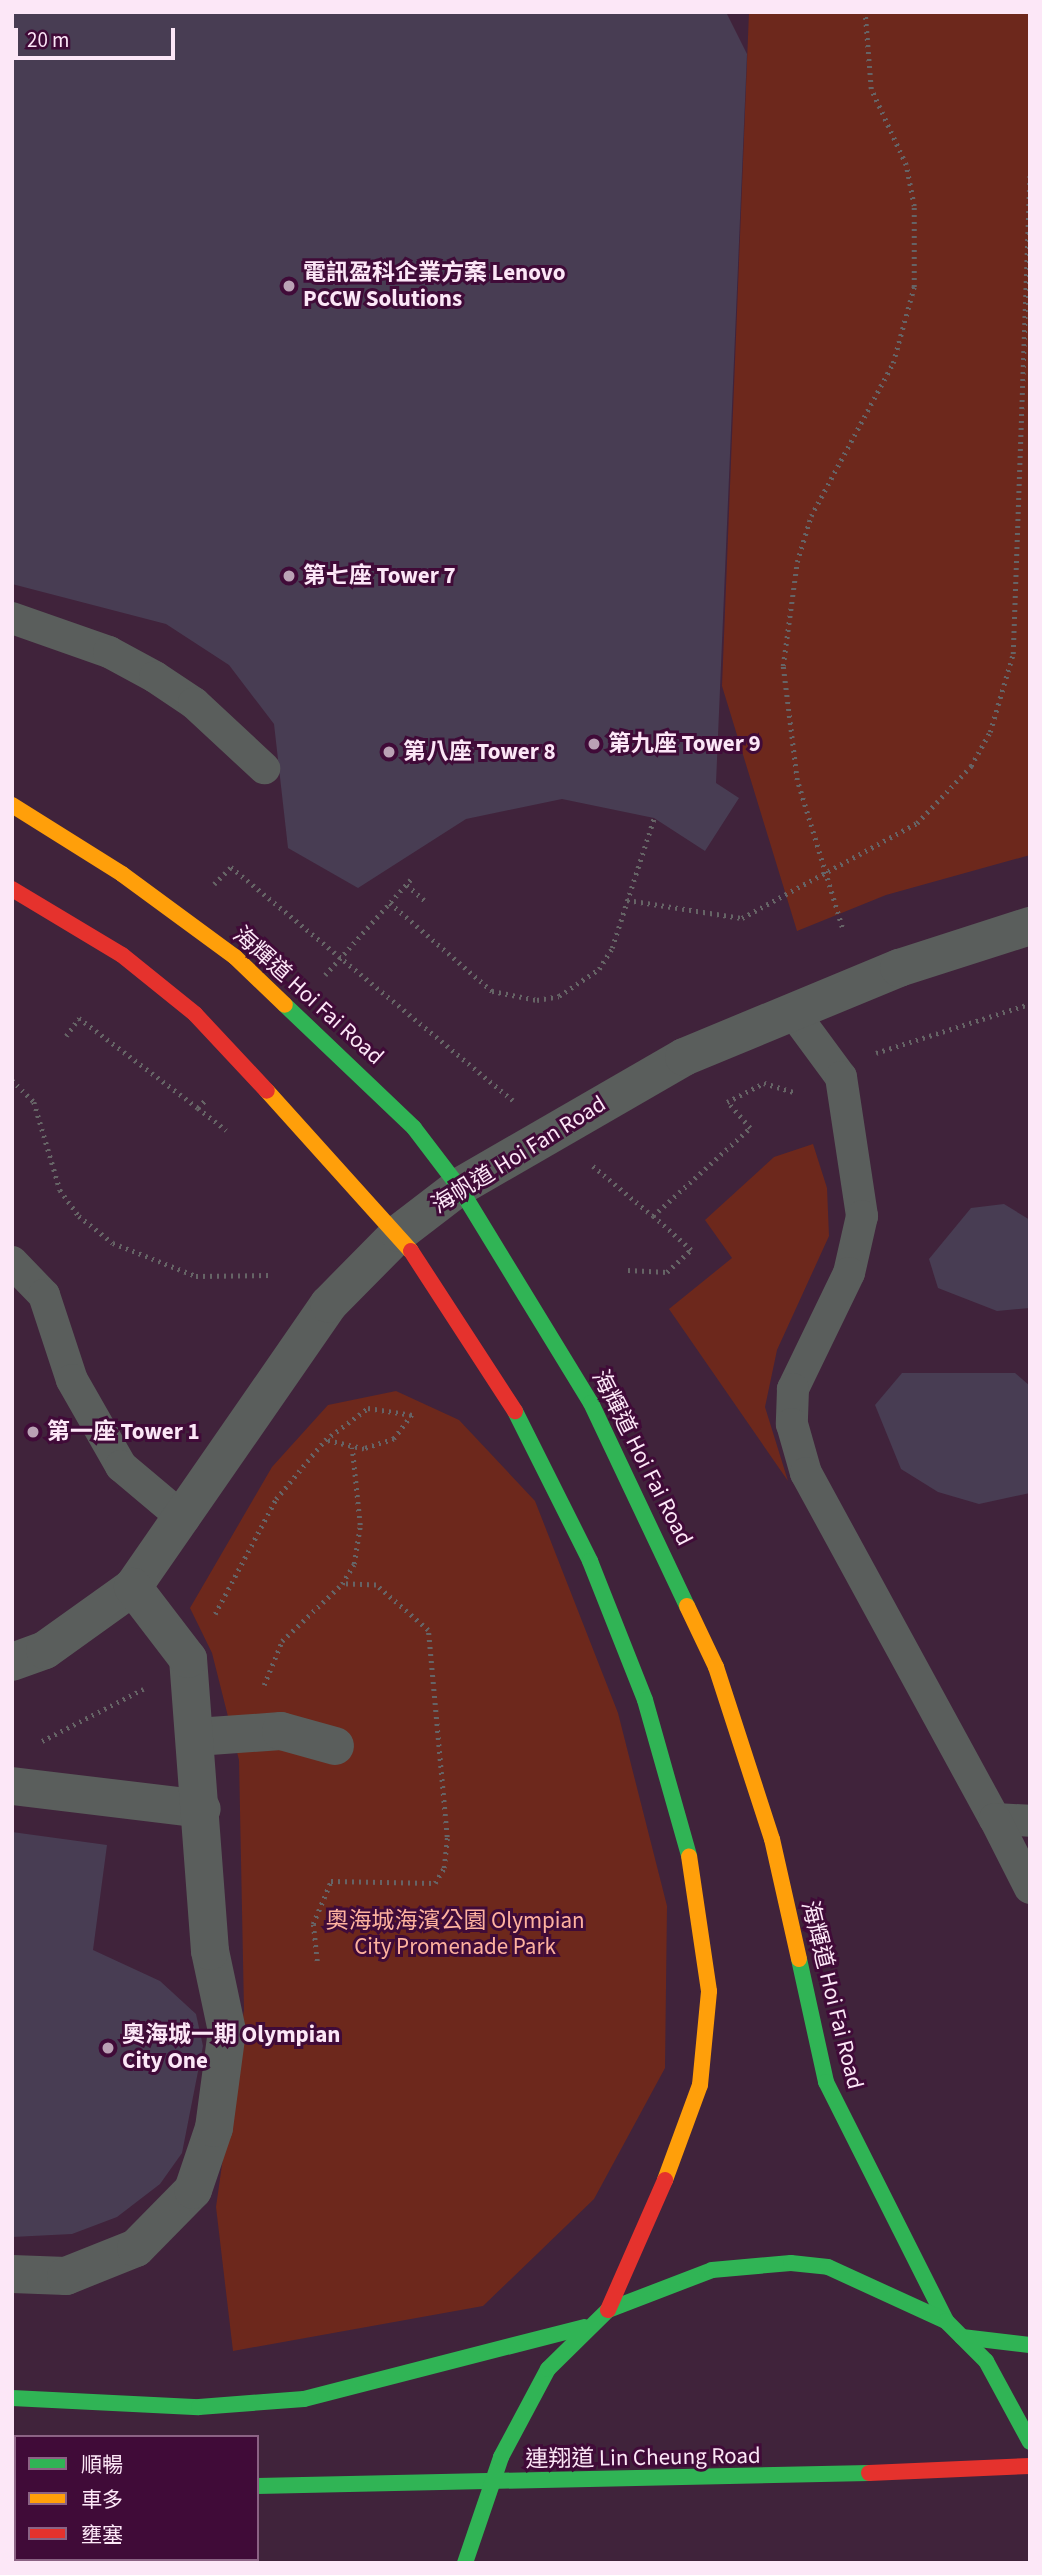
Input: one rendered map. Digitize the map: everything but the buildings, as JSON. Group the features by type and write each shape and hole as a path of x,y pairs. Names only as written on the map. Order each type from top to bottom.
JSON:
{"main road":[{"name":"海輝道 Hoi Fai Road","path":"12,805 122,874 235,957 414,1128 459,1187 597,1414 716,1667 772,1839 826,2082 946,2321"},
{"name":"海輝道 Hoi Fai Road","path":"12,889 122,955 195,1014 399,1233 526,1429 561,1497 645,1700 696,1882 709,1991 700,2085 664,2194 608,2310"},
{"name":"海輝道 Hoi Fai Road","path":"465,2563 509,2440 548,2369 584,2327 608,2310 712,2270 791,2263 862,2278 946,2321 986,2361 1021,2421 1030,2442"},
{"path":"12,2398 199,2407 304,2399 584,2327"},
{"path":"962,2337 1030,2345"},
{"name":"連翔道 Lin Cheung Road","path":"259,2486 698,2481 1030,2466"},
{"path":"163,2561 190,2563"}],"street":[{"name":"海帆道 Hoi Fan Road","path":"12,1662 45,1650 133,1587 184,1519 329,1304 399,1233 459,1187 684,1057 960,946 1030,926"},
{"path":"12,2274 66,2276 136,2248 192,2190 214,2128 227,2031 210,1951 202,1809 188,1659 133,1587"},
{"path":"196,1737 267,1732 335,1746"},
{"path":"12,1786 202,1809"}],"lane":[{"path":"12,618 109,652 155,677 194,703 264,768"},
{"path":"793,1012 841,1077 862,1216 849,1273 793,1389 792,1424 806,1473 1030,1888"},
{"path":"12,1262 44,1295 72,1380 121,1466 184,1519"},
{"path":"995,1819 1030,1821"}],"path":[{"path":"842,927 825,874 786,723 788,610 811,516 893,363 917,248 906,165 871,89 865,12"},
{"path":"627,900 742,918 895,837 946,797 971,766 1005,694 1013,654 1030,172"},
{"path":"390,903 492,991 537,1000 570,990 599,969 627,900 654,818"},
{"path":"209,890 232,867 525,1109"},
{"path":"407,885 424,900"},
{"path":"66,1035 79,1018"},
{"path":"12,1080 34,1102 60,1190 79,1216 113,1243 196,1276 271,1275"},
{"path":"653,1216 741,1132 751,1128 727,1102"},
{"path":"198,1108 226,1130"},
{"path":"589,1163 691,1250 667,1272 628,1270"},
{"path":"368,1408 412,1415 394,1439 352,1447 325,1440 368,1408"},
{"path":"267,1732 265,1674 282,1641 342,1584 354,1564 360,1525 352,1447"},
{"path":"317,1961 313,1924 331,1881 435,1883 444,1868 447,1837 428,1630 376,1585 342,1584"}],"green space":[{"path":"749,12 1030,12 1030,855 886,895 797,931 722,686"},
{"path":"813,1144 827,1188 829,1236 777,1350 765,1407 788,1481 669,1309 732,1258 705,1220 774,1157"},
{"name":"奧海城海濱公園 Olympian City Promenade Park","path":"396,1391 459,1420 535,1501 618,1713 667,1906 665,2068 594,2199 483,2306 233,2351 216,2207 244,2010 239,1760 212,1653 190,1608 272,1467 328,1405"}],"traffic: fast":[{"path":"285,1005 414,1128 459,1187 591,1403 687,1606"},
{"path":"515,1411 590,1561 645,1700 689,1856"},
{"path":"799,1959 826,2082 946,2321"},
{"path":"465,2563 501,2457 548,2369 608,2310 712,2270 791,2263 828,2267 946,2321 986,2361 1030,2442"},
{"path":"12,2398 199,2407 304,2399 584,2327"},
{"path":"962,2337 1030,2345"},
{"path":"259,2486 869,2473"},
{"path":"163,2561 190,2563"}],"traffic: slow":[{"path":"12,805 122,874 235,957 285,1005"},
{"path":"267,1091 411,1251"},
{"path":"687,1606 716,1667 772,1839 799,1959"},
{"path":"665,2180 700,2085 709,1991 689,1856"}],"traffic: jam":[{"path":"12,889 122,955 195,1014 267,1091"},
{"path":"411,1251 515,1411"},
{"path":"608,2310 665,2180"},
{"path":"869,2473 1030,2466"}],"place":[{"name":"電訊盈科企業方案 Lenovo PCCW Solutions","path":"289,286"},
{"name":"第七座 Tower 7","path":"289,576"},
{"name":"第九座 Tower 9","path":"594,744"},
{"name":"第八座 Tower 8","path":"389,752"},
{"name":"第一座 Tower 1","path":"33,1432"},
{"name":"奧海城一期 Olympian City One","path":"108,2048"}]}
